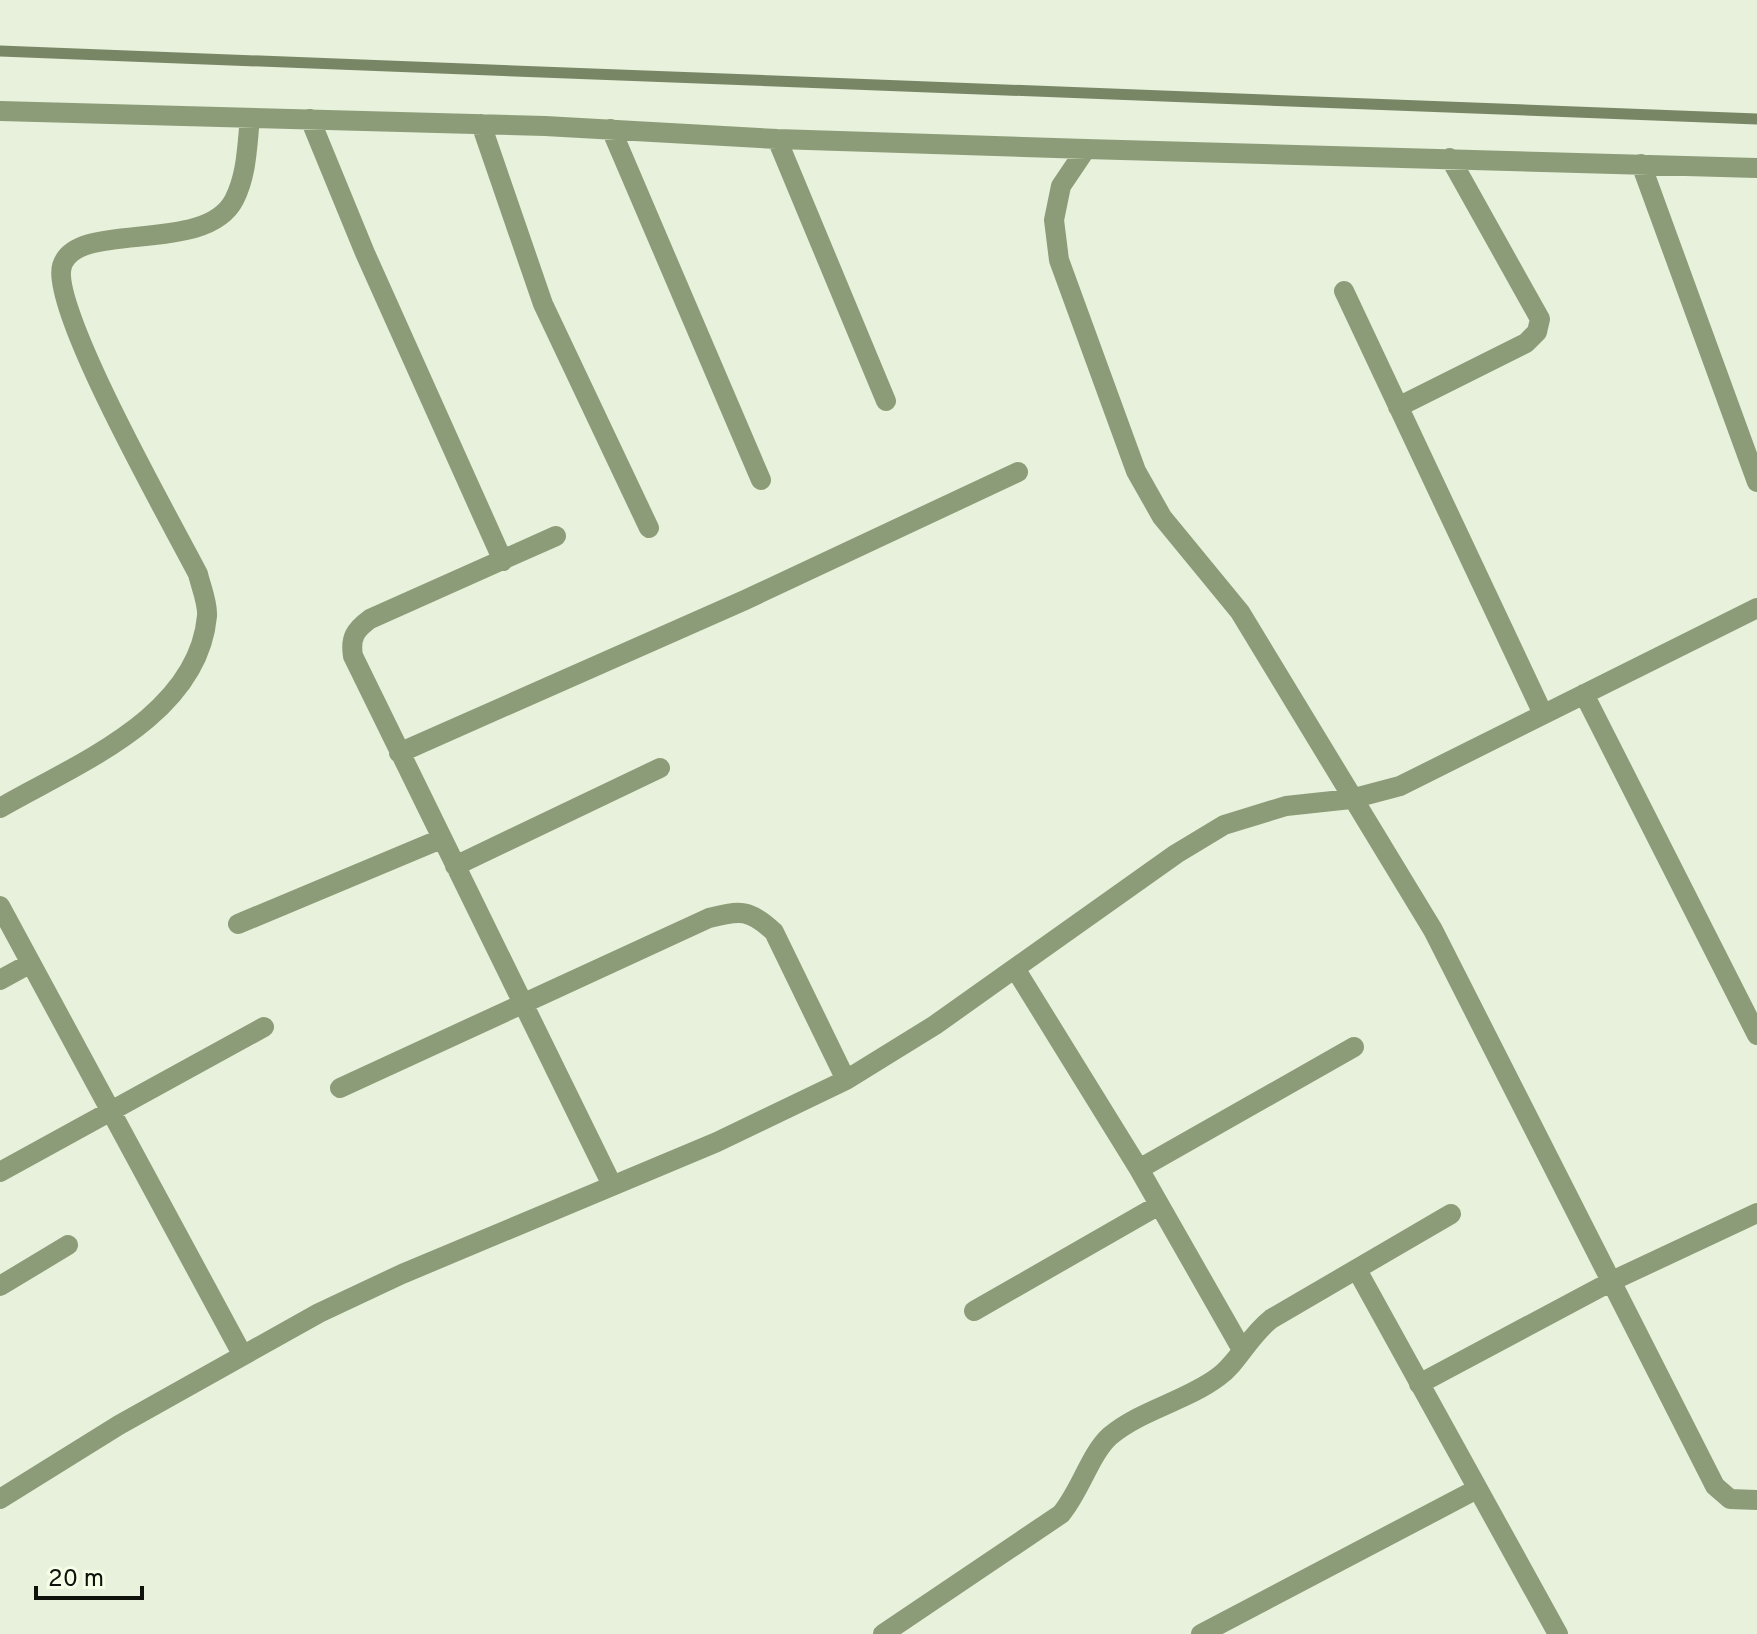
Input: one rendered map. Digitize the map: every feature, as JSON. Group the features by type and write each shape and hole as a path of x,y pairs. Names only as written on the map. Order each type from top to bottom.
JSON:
{"street":[{"path":"0,111 481,124 777,139 1757,168"},
{"path":"0,808 124,736 170,697 197,659 207,613 198,574 84,349 60,287 62,265 73,250 92,244 188,230 216,221 233,203 243,179 250,118"},
{"path":"310,119 365,253 503,561"},
{"path":"481,124 543,304 649,528"},
{"path":"611,129 761,480"},
{"path":"777,139 886,401"},
{"path":"1086,149 1061,186 1054,220 1059,260 1136,471 1162,517 1240,612 1433,930 1614,1280 1715,1486 1730,1499 1757,1500"},
{"path":"1398,407 1526,343 1537,332 1540,319 1450,158"},
{"path":"1641,164 1757,482"},
{"path":"1344,291 1543,714"},
{"path":"399,753 745,600 1018,472"},
{"path":"556,536 370,619 358,629 351,641 353,656 399,753 612,1185"},
{"path":"0,1499 242,1354 402,1274 717,1142 846,1080 1016,970 1176,854 1224,825 1286,806 1351,799 1400,786 1757,608"},
{"path":"1584,694 1757,1035"},
{"path":"455,866 660,768"},
{"path":"238,924 441,839"},
{"path":"0,906 242,1354"},
{"path":"340,1088 709,918 733,912 756,915 774,932 846,1080"},
{"path":"0,980 31,963"},
{"path":"1016,970 1139,1169 1241,1348"},
{"path":"0,1172 264,1027"},
{"path":"1139,1169 1354,1047"},
{"path":"974,1311 1159,1205"},
{"path":"1419,1384 1614,1280 1757,1213"},
{"path":"883,1634 1061,1514 1079,1492 1098,1449 1112,1435 1218,1378 1233,1364 1241,1348 1271,1319 1451,1214"},
{"path":"0,1286 68,1245"},
{"path":"1357,1270 1558,1634"},
{"path":"1201,1634 1477,1489"}],"waterway":[{"path":"0,51 1757,119"}]}
